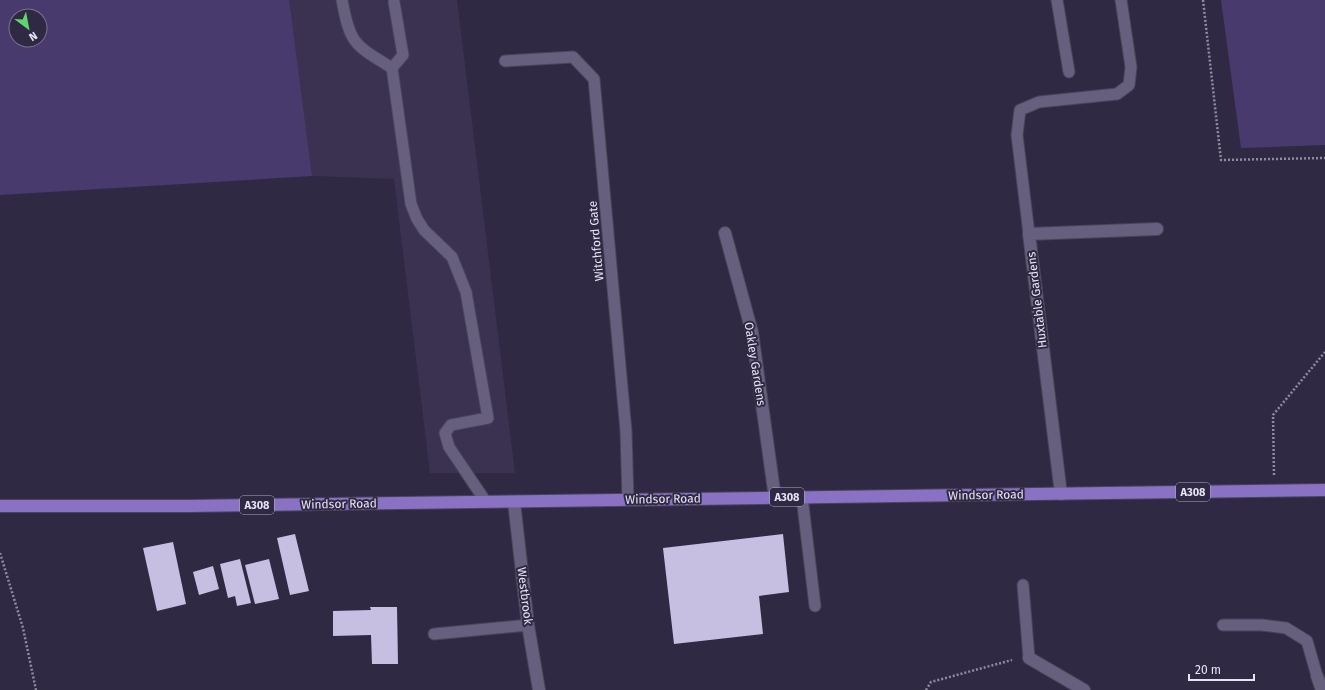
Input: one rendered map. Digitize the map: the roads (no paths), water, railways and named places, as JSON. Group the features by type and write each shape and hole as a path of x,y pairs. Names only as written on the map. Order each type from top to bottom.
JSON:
{"main road":[{"name":"Windsor Road","path":"0,506 188,506 1325,490"}],"street":[{"name":"Huxtable Gardens","path":"1061,494 1029,234 1158,229"},
{"name":"Oakley Gardens","path":"725,233 752,332 775,498"},
{"name":"Westbrook","path":"514,502 528,625 539,690"},
{"path":"1029,658 1078,689"},
{"path":"1317,676 1322,690"}],"lane":[{"path":"342,0 345,17 352,39 365,52 392,68"},
{"path":"1057,0 1069,72"},
{"path":"1029,234 1017,135 1020,110 1039,102 1117,94 1130,85 1131,67 1121,0"},
{"path":"394,2 403,55 392,68 411,204 417,219 424,230 452,257 466,292 488,418 451,424 445,433 449,447 486,502"},
{"name":"Witchford Gate","path":"505,61 573,57 594,80 626,431 628,500"},
{"path":"802,497 815,606"},
{"path":"1023,585 1029,658"},
{"path":"1223,624 1262,625 1286,628 1307,641 1317,676"},
{"path":"434,634 528,625"}]}
